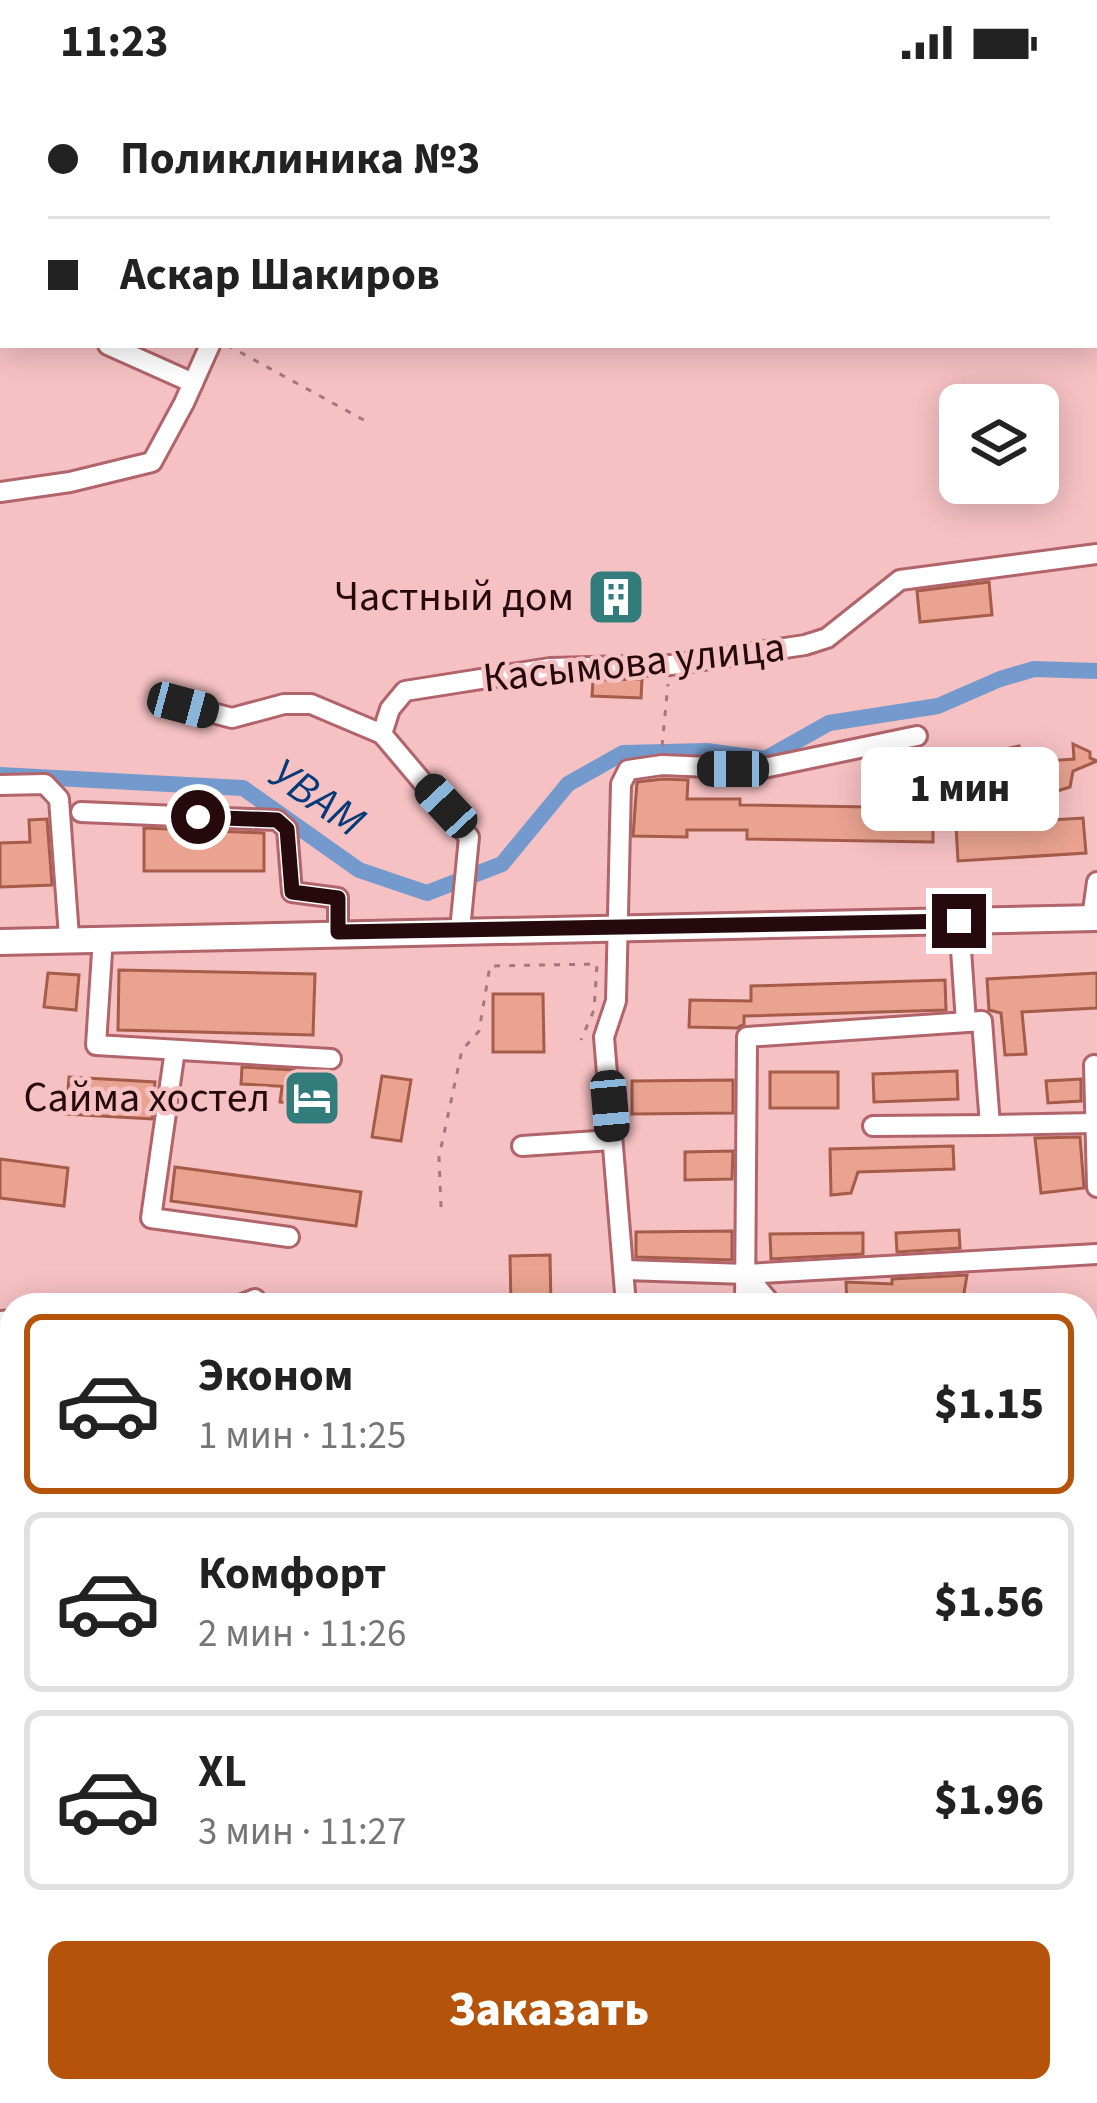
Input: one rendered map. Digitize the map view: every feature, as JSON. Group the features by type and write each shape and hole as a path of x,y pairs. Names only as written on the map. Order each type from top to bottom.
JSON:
{"main road":[{"path":"0,941 1095,918"}],"street":[{"path":"115,348 193,383"},
{"path":"0,492 70,482 152,462 209,348"},
{"name":"Касымова улица","path":"382,734 389,709 405,691 550,668 671,664 806,645 826,638 900,580 1097,554"},
{"path":"183,705 232,718 284,704 311,704 382,734 469,837 460,930"},
{"path":"626,1293 604,1037 616,1001 622,784 628,770 662,765 759,770 917,736"},
{"path":"0,785 45,784 59,799 69,937"},
{"path":"80,812 277,820 287,829 292,892 338,898 338,932"},
{"path":"1095,918 1097,882"},
{"path":"959,921 966,1022"},
{"path":"103,937 96,1045 331,1059"},
{"path":"746,1293 748,1036 982,1021 990,1125"},
{"path":"175,1050 151,1218 289,1238"},
{"path":"1094,1065 1097,1187"},
{"path":"873,1126 1095,1123"},
{"path":"522,1146 612,1140"},
{"path":"625,1270 746,1274 1097,1254"},
{"path":"746,1274 762,1293"}],"path":[{"path":"232,348 370,424"},
{"path":"661,754 671,664"},
{"path":"441,1207 439,1157 462,1050 478,1031 490,966 597,964 594,1010 581,1040"}],"building":[{"path":"989,582 992,615 920,622 917,591"},
{"path":"642,679 641,698 592,696 593,680"},
{"path":"1073,744 1097,761 1073,771 1070,787 1054,792 1045,761 1074,759"},
{"path":"1019,746 1023,767 1014,769 1016,822 1083,818 1086,853 958,861 956,826 991,824 992,794 1001,793 995,751"},
{"path":"688,780 687,799 740,799 740,805 933,808 933,842 747,839 747,830 687,830 687,837 633,836 637,782"},
{"path":"47,819 52,885 0,887 0,843 30,842 29,820"},
{"path":"144,828 264,833 264,871 144,871"},
{"path":"119,970 315,974 313,1035 118,1030"},
{"path":"48,973 79,975 76,1010 44,1007"},
{"path":"1097,973 1097,1008 1022,1012 1026,1054 1005,1055 1001,1013 989,1010 987,979"},
{"path":"945,980 946,1010 744,1016 744,1024 737,1028 689,1027 690,1000 751,1001 751,986"},
{"path":"493,994 543,994 544,1052 493,1052"},
{"path":"242,1067 294,1070 293,1087 241,1084"},
{"path":"957,1071 958,1099 874,1102 873,1074"},
{"path":"770,1072 838,1072 838,1108 770,1108"},
{"path":"382,1076 411,1080 401,1141 372,1137"},
{"path":"69,1077 155,1082 152,1119 66,1114"},
{"path":"1081,1079 1081,1101 1048,1103 1046,1081"},
{"path":"733,1080 733,1113 632,1114 632,1081"},
{"path":"282,1087 332,1092 330,1108 280,1102"},
{"path":"1080,1137 1084,1188 1041,1193 1035,1138"},
{"path":"953,1146 954,1169 858,1172 851,1193 831,1195 830,1149"},
{"path":"733,1151 732,1179 685,1180 685,1152"},
{"path":"0,1159 68,1168 64,1206 0,1198"},
{"path":"175,1167 361,1192 356,1226 171,1201"},
{"path":"959,1230 960,1248 897,1252 896,1233"},
{"path":"732,1231 732,1260 636,1257 636,1232"},
{"path":"863,1233 863,1254 771,1259 770,1234"},
{"path":"550,1255 551,1293 511,1293 510,1256"},
{"path":"967,1275 964,1293 846,1293 846,1282 892,1284 892,1279"}],"waterway":[{"name":"УВАМ","path":"0,775 243,788 359,870 427,893 502,864 568,784 623,753 707,751 765,759 829,723 938,706 1034,669 1097,671"}],"place":[{"name":"Частный дом","path":"616,597"},
{"name":"Сайма хостел","path":"312,1098"}],"route":[{"path":"198,817 283,824 292,892 338,898 338,932 959,921"}]}
